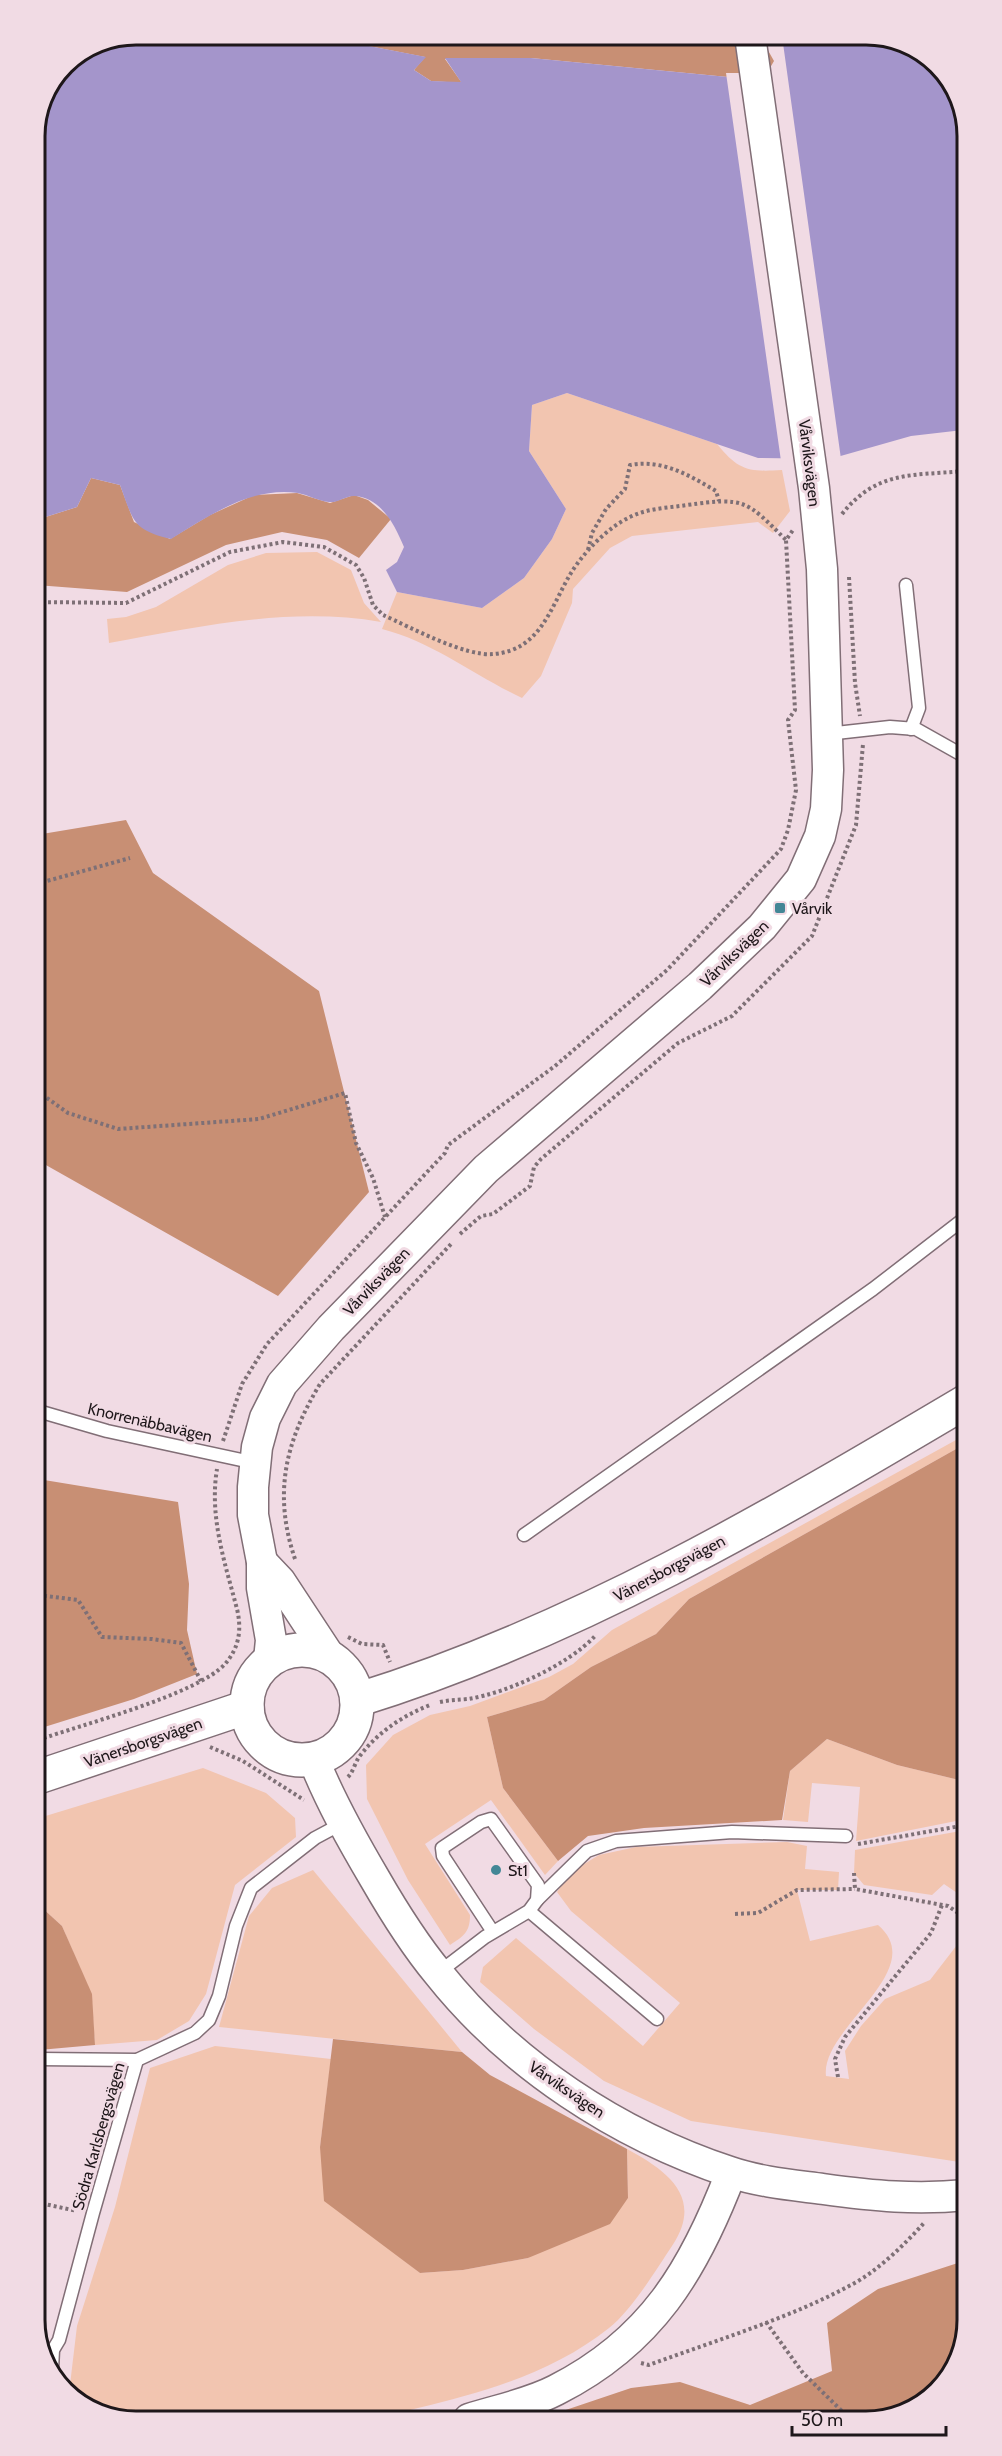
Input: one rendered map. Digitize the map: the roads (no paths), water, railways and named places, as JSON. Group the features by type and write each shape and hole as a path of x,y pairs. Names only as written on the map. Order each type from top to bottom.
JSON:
{"main road":[{"name":"Vänersborgsvägen","path":"357,1700 405,1700 607,1601 811,1494 957,1407"},
{"path":"336,1645 357,1700 355,1719 346,1737 332,1751 313,1758 292,1759 273,1751 252,1728 247,1707 253,1680 269,1660 296,1650 319,1652 336,1645"},
{"name":"Vänersborgsvägen","path":"45,1775 247,1707"}],"street":[{"name":"Vårviksvägen","path":"269,1660 272,1640 262,1588 262,1562 253,1515 256,1463 265,1418 282,1384 324,1336 486,1169 700,986 762,927 792,894 816,850 824,818 827,734 822,569 814,488 751,45"},
{"path":"262,1562 336,1645"},
{"name":"Vårviksvägen","path":"313,1758 343,1823 401,1923 438,1974 475,2016 522,2058 573,2095 612,2120 684,2154 732,2173 891,2199 957,2196"},
{"path":"493,2411 554,2391 597,2367 621,2349 648,2323 676,2286 710,2229 732,2173"}],"lane":[{"path":"906,585 919,708 911,729"},
{"path":"827,734 890,727 911,729 957,752"},
{"path":"524,1534 873,1289 957,1224"},
{"name":"Knorrenäbbavägen","path":"45,1413 107,1431 256,1463"},
{"path":"493,1932 443,1856 442,1848 481,1822 491,1819 538,1886 537,1900"},
{"name":"Södra Karlsbergsvägen","path":"52,2355 59,2340 137,2060 195,2033 209,2020 225,1976 243,1903 251,1888 315,1838 343,1823"},
{"path":"438,1974 493,1932 529,1911 537,1900 587,1851 616,1841 732,1832 846,1836"},
{"path":"529,1911 657,2019"},
{"path":"45,2059 137,2060"}],"place":[{"name":"Vårvik","path":"780,908"},
{"name":"St1","path":"496,1870"}]}
